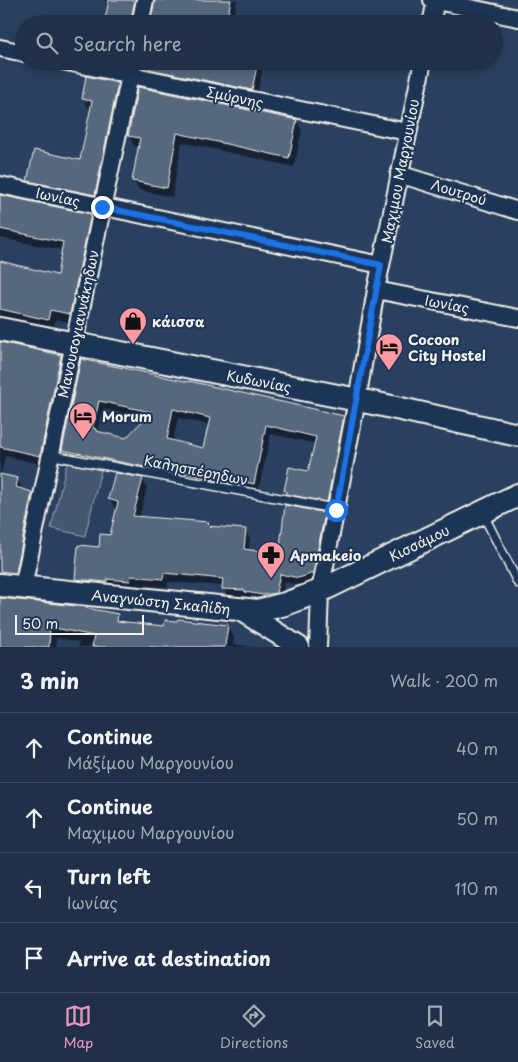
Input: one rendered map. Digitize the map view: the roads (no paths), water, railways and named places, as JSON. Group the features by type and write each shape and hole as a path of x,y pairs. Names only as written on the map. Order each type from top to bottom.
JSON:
{"main road":[{"name":"Κυδωνίας","path":"0,329 357,400 518,435"},
{"name":"Κισσάμου","path":"320,591 518,495"},
{"name":"Αναγνώστη Σκαλίδη","path":"0,585 258,611 320,591"}],"street":[{"path":"142,15 145,0"},
{"path":"432,15 435,0 518,18"},
{"path":"0,48 15,51"},
{"name":"Μανουσογιαννάκηδων","path":"23,587 131,70"},
{"name":"Σμύρνης","path":"140,70 407,132"},
{"name":"Μαχιμου Mαργουνίου","path":"318,647 320,591 376,290 421,70"},
{"name":"Λουτρού","path":"399,174 518,210"},
{"name":"Ιωνίας","path":"0,185 381,265"},
{"name":"Ιωνίας","path":"376,290 518,318"},
{"path":"240,610 299,647"}],"lane":[{"name":"Καλησπέρηδων","path":"51,455 336,510"},
{"path":"482,512 518,583"}],"place":[{"name":"κάισσα","path":"133,345"},
{"name":"Cocoon City Hostel","path":"389,371"},
{"name":"Morum","path":"83,440"},
{"name":"Apmakeio","path":"271,579"}]}
